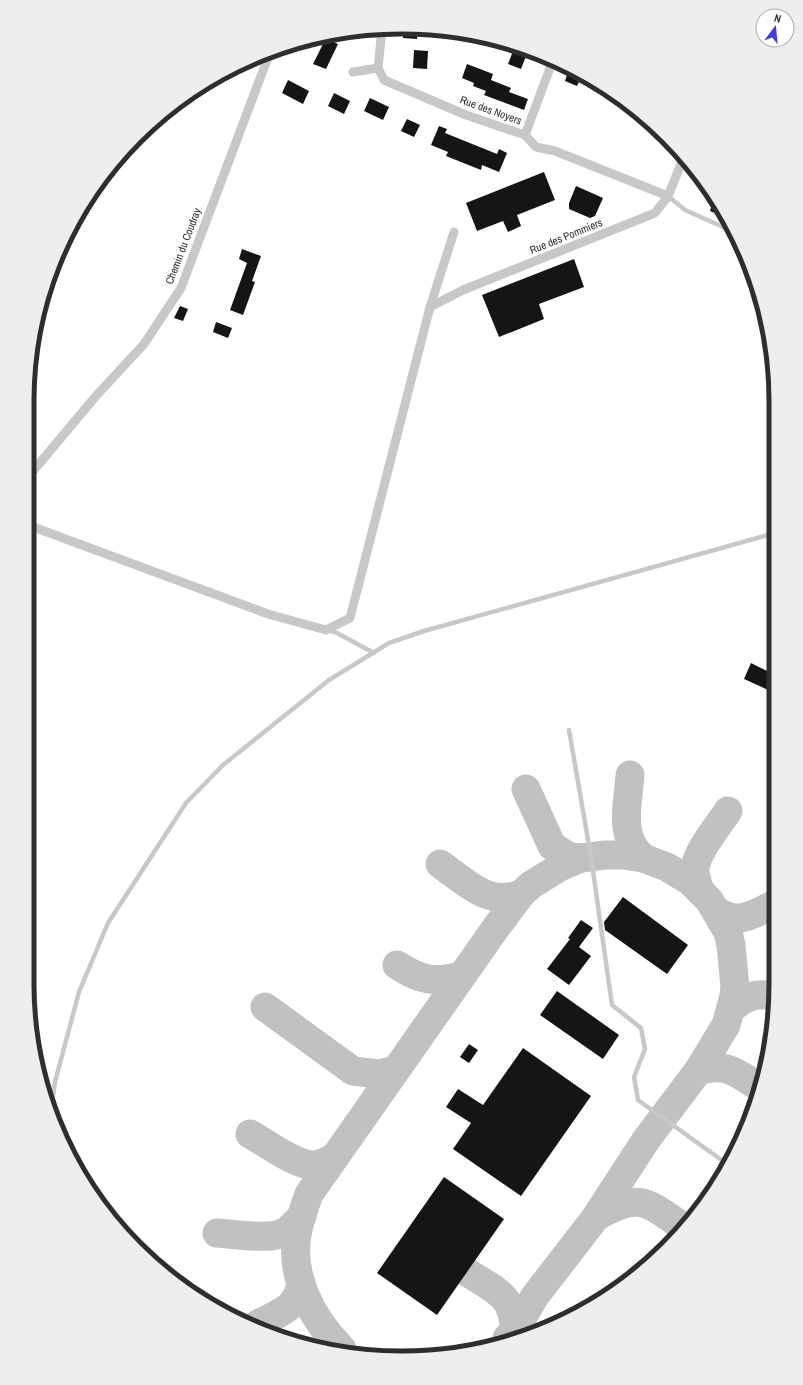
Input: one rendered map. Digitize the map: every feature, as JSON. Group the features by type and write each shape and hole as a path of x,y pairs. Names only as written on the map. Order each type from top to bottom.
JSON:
{"street":[{"path":"353,72 378,68 381,35"},
{"name":"Chemin du Coudray","path":"34,470 96,396 144,344 181,288 267,60"},
{"path":"525,135 551,66"},
{"name":"Rue des Noyers","path":"378,68 384,80 466,115 525,135 536,147 562,153 668,196"},
{"name":"Rue des Pommiers","path":"430,307 463,290 655,213 668,196 681,163"},
{"path":"34,527 268,614 326,630 350,618 430,307 454,232"}],"lane":[{"path":"668,196 685,210 725,228"},
{"path":"53,1098 55,1082 79,992 108,923 186,803 222,765 329,680 389,643 769,535"},
{"path":"326,630 337,633 374,653"},
{"path":"569,730 591,857 612,1005 641,1028 645,1049 634,1077 638,1100 723,1161"}],"building":[{"path":"403,34 417,35 417,39 403,38"},
{"path":"332,41 338,44 326,69 313,64 324,43"},
{"path":"414,50 428,51 427,69 413,68"},
{"path":"513,52 526,56 521,69 508,64"},
{"path":"467,64 493,74 491,80 511,88 509,92 528,99 524,110 484,95 486,91 473,86 474,83 462,78"},
{"path":"567,74 580,80 577,86 565,81"},
{"path":"288,80 309,91 303,104 282,93"},
{"path":"334,93 350,101 344,114 328,106"},
{"path":"370,98 389,107 383,120 364,111"},
{"path":"407,119 420,125 414,137 401,131"},
{"path":"439,126 447,129 445,133 497,154 499,149 507,153 499,172 482,165 481,170 446,156 448,152 431,145"},
{"path":"544,172 555,200 517,215 521,226 508,232 503,221 477,231 466,203"},
{"path":"576,186 603,198 595,216 590,218 569,209 569,203"},
{"path":"712,205 718,214 710,211"},
{"path":"242,249 261,256 252,281 255,282 243,315 230,310 247,263 239,259"},
{"path":"574,259 584,287 539,304 544,319 499,337 482,295"},
{"path":"180,306 188,309 183,321 174,318"},
{"path":"216,322 232,328 228,338 213,332"},
{"path":"751,663 769,672 769,690 744,679"},
{"path":"623,897 688,945 667,974 605,930 604,922"},
{"path":"581,920 593,928 579,947 591,956 569,985 547,969 570,939 568,938"},
{"path":"557,991 619,1035 603,1059 540,1015"},
{"path":"469,1044 478,1050 469,1063 460,1057"},
{"path":"523,1048 591,1096 521,1196 453,1149 471,1123 446,1107 458,1089 483,1105"},
{"path":"444,1177 504,1219 437,1315 377,1273"}],"taxiway":[{"path":"630,775 626,820 627,830 635,849 643,858"},
{"path":"526,789 552,846 570,857 581,858"},
{"path":"700,891 695,870 696,863 703,848 728,811"},
{"path":"339,1345 321,1324 312,1309 299,1279 296,1262 296,1246 298,1229 309,1194 521,894 531,885 560,867 581,858 605,855 623,855 643,858 667,867 690,881 709,900 728,932 731,945 735,987 734,996 726,1025 698,1071 646,1140 596,1217 535,1296 513,1333"},
{"path":"440,864 468,885 488,895 509,897 521,894"},
{"path":"717,911 732,918 739,918 753,915 769,907"},
{"path":"397,965 413,974 428,979 435,980 461,976"},
{"path":"732,1008 743,1000 752,996 769,995"},
{"path":"265,1007 353,1071 379,1074 395,1070"},
{"path":"698,1071 724,1068 737,1073 754,1084"},
{"path":"250,1134 289,1157 305,1164 312,1165 323,1163 333,1158"},
{"path":"596,1217 610,1209 632,1202 650,1206 679,1224"},
{"path":"217,1233 260,1236 277,1235 288,1230 302,1216"},
{"path":"467,1272 501,1295 511,1310 514,1332 519,1331"},
{"path":"260,1323 286,1309 296,1299 301,1283"}]}
